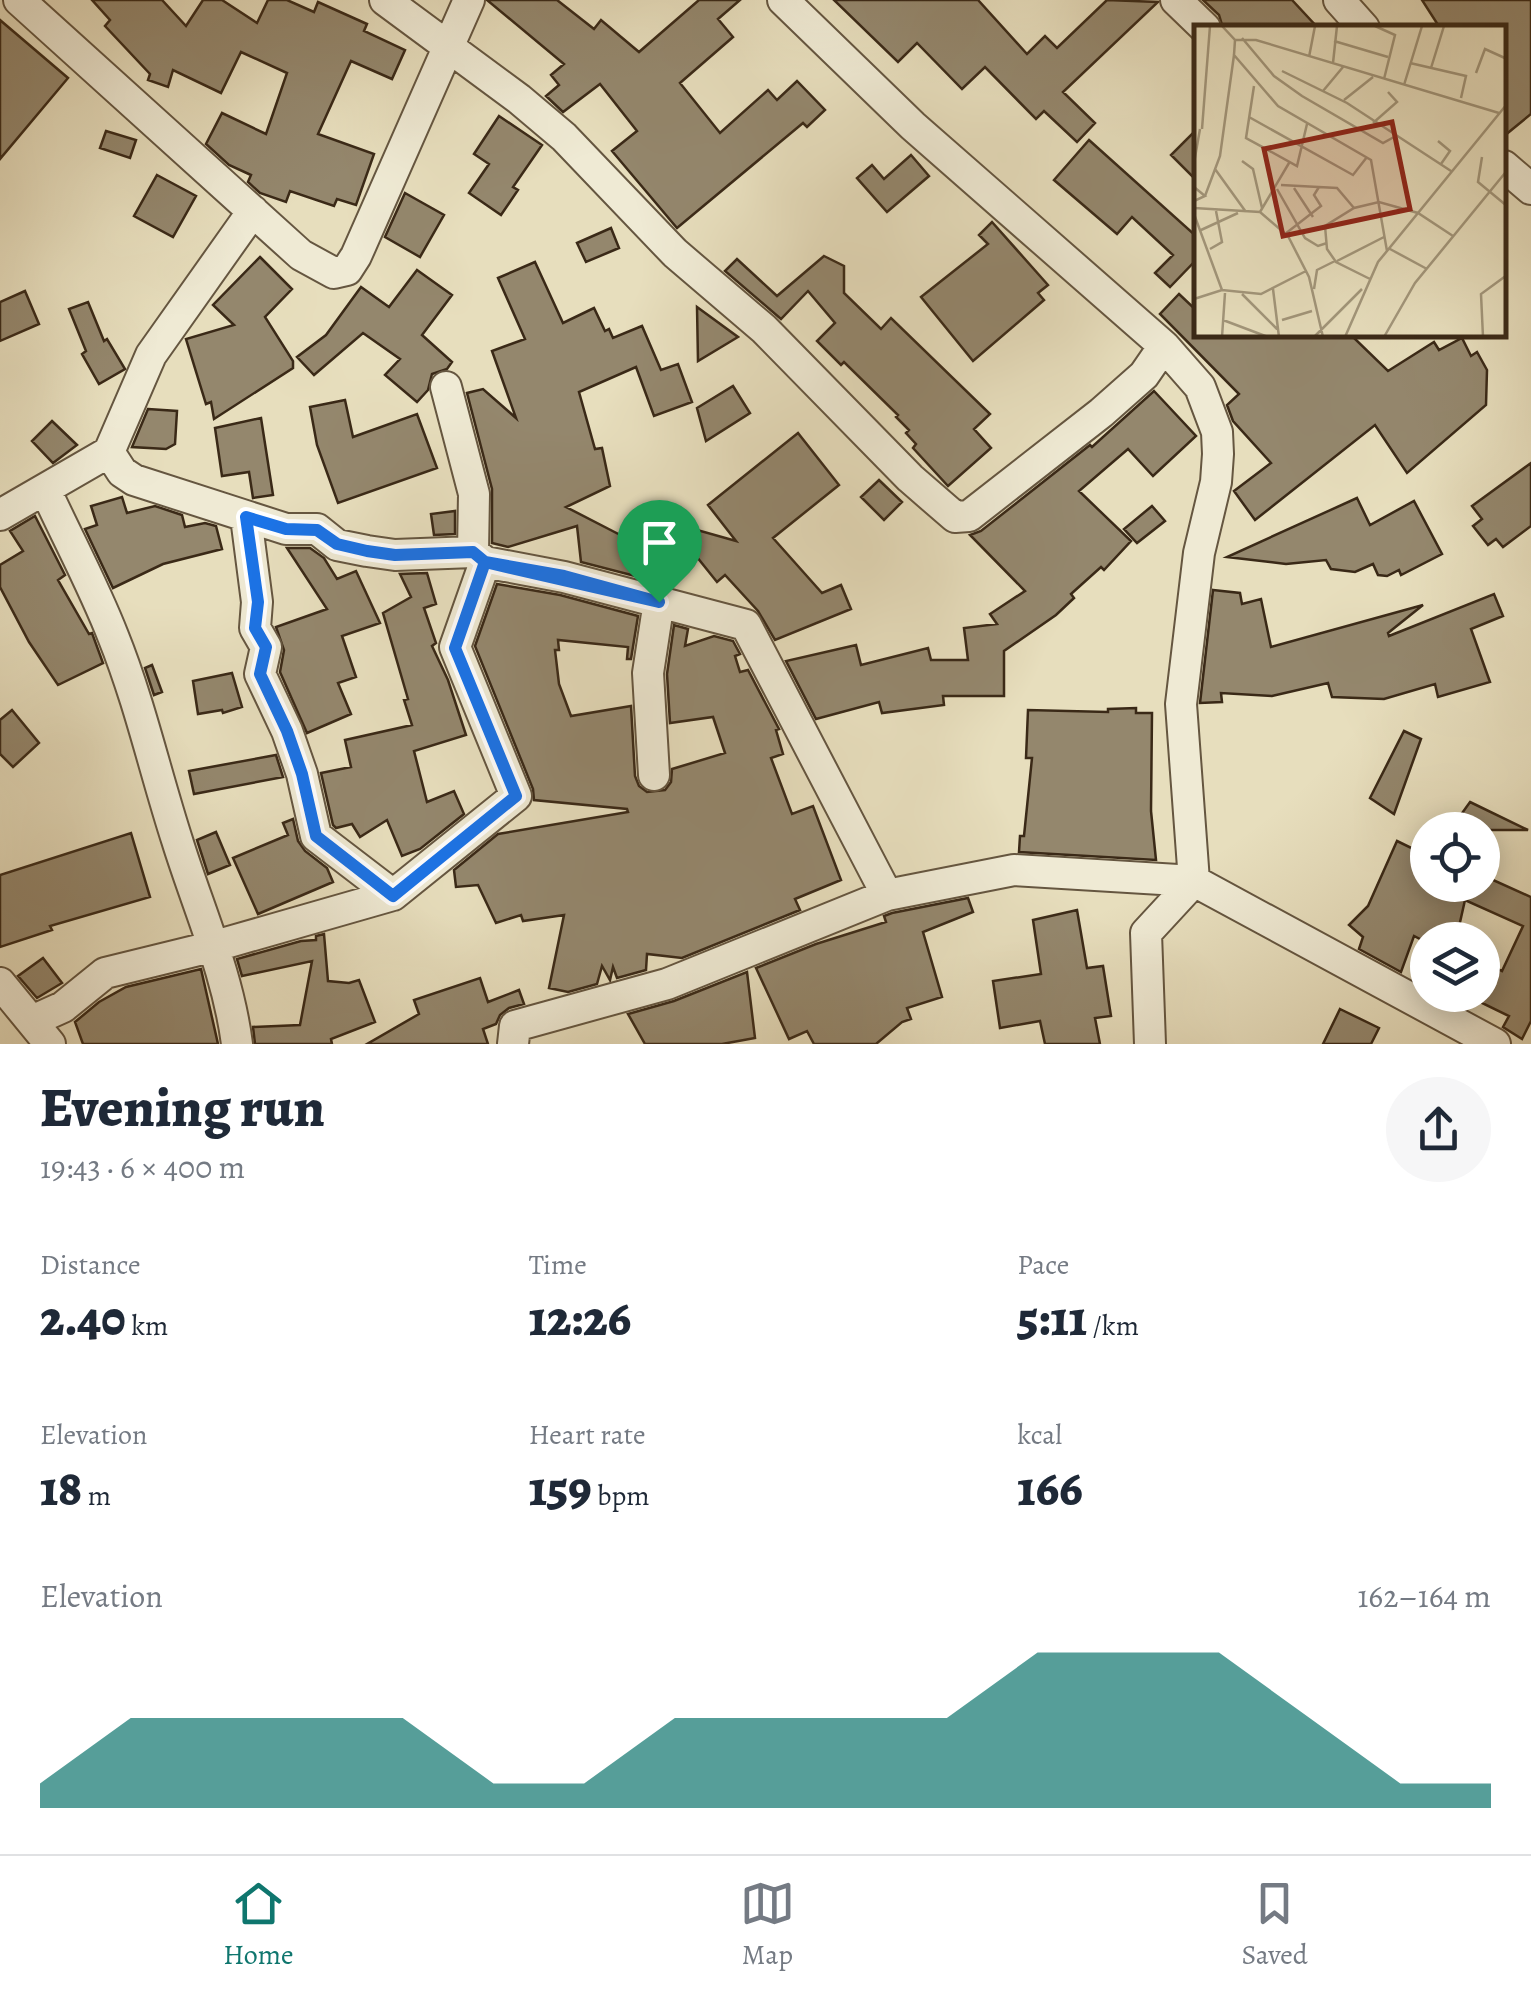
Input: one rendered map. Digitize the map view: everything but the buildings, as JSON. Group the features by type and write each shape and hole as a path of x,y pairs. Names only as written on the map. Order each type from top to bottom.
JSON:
{"street":[{"path":"19,0 301,255 334,274 346,270 356,256 469,0"},
{"path":"385,0 564,137 674,253 764,328 910,478 955,517 968,516 1101,412 1144,375 1164,346"},
{"path":"783,0 913,126 1164,346 1200,387 1217,432 1216,482 1193,592 1180,704 1194,882 1146,933 1150,1044"},
{"path":"1176,0 1202,25"},
{"path":"1339,0 1361,25"},
{"path":"0,515 110,452 151,355 253,211"},
{"path":"0,983 41,1032 63,1007 105,973 393,896 516,796 455,648 479,557 474,494 446,387"},
{"path":"110,452 122,472 134,480 286,529 317,530 337,544 395,555 479,557 746,625 887,894"},
{"path":"46,491 112,634 148,734 177,840 215,946 237,1044"},
{"path":"246,517 258,602 255,628 266,647 260,674 297,760 316,836 393,896"},
{"path":"654,774 648,674 659,602"},
{"path":"513,1044 516,1026 667,984 887,894 1014,870 1194,882 1496,1044"}],"route":[{"path":"659,602 485,562 473,552 395,555 367,551 337,544 317,530 286,529 246,517 258,602 255,628 266,647 260,674 302,774 316,836 393,896 516,796 455,648 485,562 564,576 659,602"}]}
